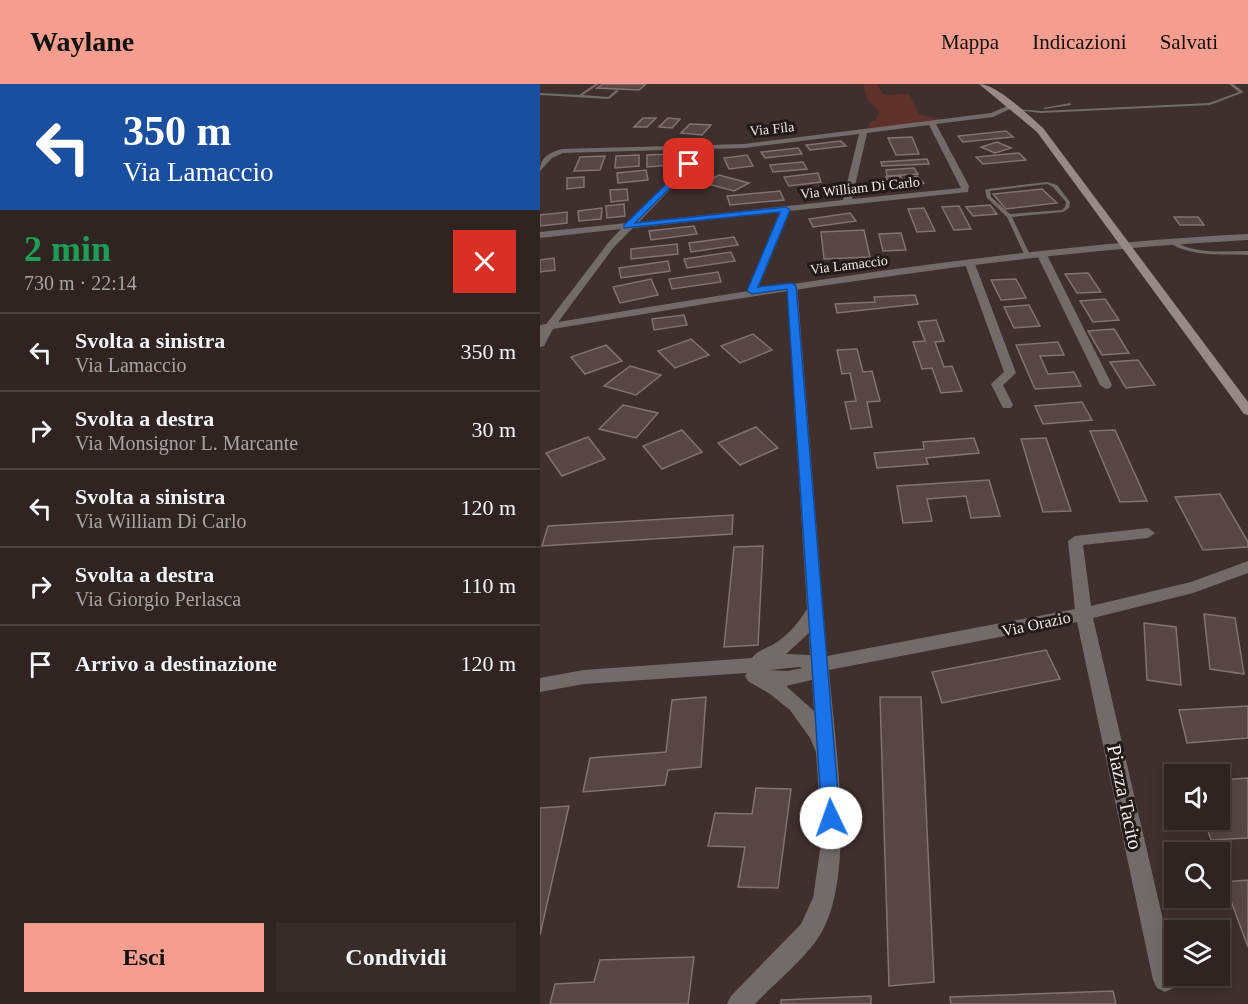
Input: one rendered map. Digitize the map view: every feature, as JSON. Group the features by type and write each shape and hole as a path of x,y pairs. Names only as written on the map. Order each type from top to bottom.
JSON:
{"main road":[{"path":"982,84 1015,108 1047,138 1246,407"}],"street":[{"name":"Via Fila","path":"540,169 549,156 562,151 705,148 863,133 993,115 1015,108"},
{"name":"Via William Di Carlo","path":"540,235 964,190 965,186 932,124"},
{"path":"847,203 863,133"},
{"path":"540,344 545,327 627,226 705,148"},
{"path":"752,291 786,210"},
{"path":"1114,229 1152,242"},
{"name":"Via Lamaccio","path":"545,327 752,291 1152,242 1248,237"},
{"path":"1138,261 1141,251 1152,242"},
{"path":"1042,255 1106,385"},
{"path":"970,264 1011,373 997,384 1006,405"},
{"path":"739,1004 809,932 824,899 832,837 792,286"},
{"name":"Piazza Tacito","path":"1148,533 1075,541 1084,614 1164,975"},
{"name":"Via Orazio","path":"540,685 584,677 717,669 749,670 788,679 803,677 812,674 820,664 1084,614 1193,587 1248,567"},
{"path":"749,670 789,645 806,627 816,609"},
{"name":"Via Orazio","path":"749,670 791,698 808,717 819,736 828,760"}],"lane":[{"path":"580,96 597,84"},
{"path":"1015,108 1036,111 1210,104 1242,93 1231,84"},
{"path":"540,94 609,98 617,91"},
{"path":"1036,111 1070,104"},
{"path":"1009,216 1063,211 1067,208 1068,202 1055,186 1047,183 987,190 989,197 1009,216 1028,257"},
{"path":"1169,241 1180,248 1191,251 1248,253"}],"shaded area":[{"path":"863,84 877,84 884,95 909,94 919,114 940,119 867,130 869,123 877,119 879,111 868,101"}],"building":[{"path":"603,84 646,84 639,90 597,88"},
{"path":"643,118 656,118 647,127 634,127"},
{"path":"668,118 680,119 672,128 659,127"},
{"path":"690,124 711,125 702,135 681,133"},
{"path":"1006,131 1013,137 963,142 958,136"},
{"path":"912,137 919,154 896,155 888,138"},
{"path":"841,141 846,146 810,150 806,145"},
{"path":"997,142 1011,148 995,153 981,147"},
{"path":"798,148 802,154 765,158 761,152"},
{"path":"1019,153 1026,160 983,164 976,157"},
{"path":"670,154 671,165 647,167 647,155"},
{"path":"639,155 639,166 615,168 616,156"},
{"path":"747,155 753,166 729,169 724,158"},
{"path":"605,156 600,170 574,171 580,157"},
{"path":"927,159 929,164 882,166 881,162"},
{"path":"803,162 807,169 773,172 770,165"},
{"path":"914,168 918,174 887,176 886,170"},
{"path":"646,170 648,180 618,183 617,173"},
{"path":"818,173 821,182 789,186 784,177"},
{"path":"719,175 749,183 734,191 704,183"},
{"path":"901,176 902,179 917,176 924,183 919,186 890,186 886,177"},
{"path":"584,177 584,187 567,189 567,178"},
{"path":"627,189 628,200 611,202 610,190"},
{"path":"1042,189 1057,203 1006,209 993,194"},
{"path":"780,191 784,200 730,205 727,196"},
{"path":"624,204 625,216 607,218 606,206"},
{"path":"990,205 997,214 973,216 966,207"},
{"path":"959,206 971,229 954,230 942,207"},
{"path":"602,208 601,219 579,221 578,211"},
{"path":"924,208 935,231 917,232 908,209"},
{"path":"567,212 567,223 540,226 540,215"},
{"path":"850,213 856,221 813,227 809,219"},
{"path":"1174,217 1198,217 1204,225 1180,225"},
{"path":"694,226 697,234 651,240 649,231"},
{"path":"864,230 870,257 824,259 821,232"},
{"path":"901,233 906,250 883,251 879,234"},
{"path":"734,237 738,245 691,252 689,243"},
{"path":"677,244 678,254 631,259 631,249"},
{"path":"731,252 735,261 687,268 684,259"},
{"path":"554,258 555,270 540,272 540,260"},
{"path":"668,261 670,271 621,278 619,268"},
{"path":"718,272 721,282 672,289 669,279"},
{"path":"1088,273 1101,292 1077,293 1065,274"},
{"path":"651,279 658,295 620,303 613,287"},
{"path":"1016,279 1026,298 1001,300 991,280"},
{"path":"915,295 918,304 837,313 835,304 875,302 874,297"},
{"path":"1105,299 1119,320 1093,322 1080,301"},
{"path":"1029,305 1040,326 1014,328 1004,307"},
{"path":"684,315 687,325 654,330 652,319"},
{"path":"936,320 944,341 935,342 944,367 952,366 962,391 941,393 932,368 922,369 913,342 925,341 918,322"},
{"path":"1114,329 1129,353 1102,355 1088,331"},
{"path":"753,334 772,350 740,363 721,346"},
{"path":"691,339 709,355 675,368 658,351"},
{"path":"1058,342 1064,355 1040,356 1048,374 1074,372 1081,386 1035,389 1016,345"},
{"path":"606,345 622,361 585,374 571,357"},
{"path":"857,349 863,372 872,371 880,401 867,402 872,427 851,429 845,402 856,401 850,373 842,374 837,350"},
{"path":"1138,360 1155,385 1126,388 1110,362"},
{"path":"630,366 661,375 636,395 604,386"},
{"path":"1082,402 1092,420 1043,424 1035,406"},
{"path":"623,405 658,413 636,438 599,429"},
{"path":"756,427 778,448 740,465 718,443"},
{"path":"682,430 702,452 662,469 643,446"},
{"path":"1115,430 1147,501 1120,502 1090,431"},
{"path":"588,437 605,459 562,476 546,453"},
{"path":"974,438 979,453 926,458 928,464 877,468 874,453 924,449 923,442"},
{"path":"1046,438 1071,511 1043,512 1021,439"},
{"path":"989,480 1000,516 971,518 966,496 927,499 932,521 903,523 897,486"},
{"path":"1220,494 1248,542 1248,547 1203,550 1175,497"},
{"path":"733,515 732,534 542,546 548,526"},
{"path":"763,546 758,645 724,647 734,547"},
{"path":"1204,614 1235,618 1244,674 1210,669"},
{"path":"1144,623 1176,627 1181,685 1147,680"},
{"path":"1046,650 1060,679 942,703 932,672"},
{"path":"706,697 701,767 668,770 665,785 583,792 590,758 666,752 672,700"},
{"path":"880,697 921,697 934,982 889,986"},
{"path":"1248,706 1248,738 1187,743 1179,710"},
{"path":"1248,778 1248,838 1211,840 1208,830 1230,830 1230,779"},
{"path":"756,788 791,789 778,888 738,887 745,847 708,846 715,813 752,814"},
{"path":"569,806 540,935 540,808"},
{"path":"1248,880 1248,947 1230,898 1230,882"},
{"path":"694,957 688,1004 550,1004 555,984 594,982 600,960"},
{"path":"1113,991 1116,1004 951,1004 950,997"},
{"path":"871,996 871,1004 781,1004 781,1000"}],"route":[{"path":"689,164 627,226 786,210 752,291 792,286 831,818"}]}
